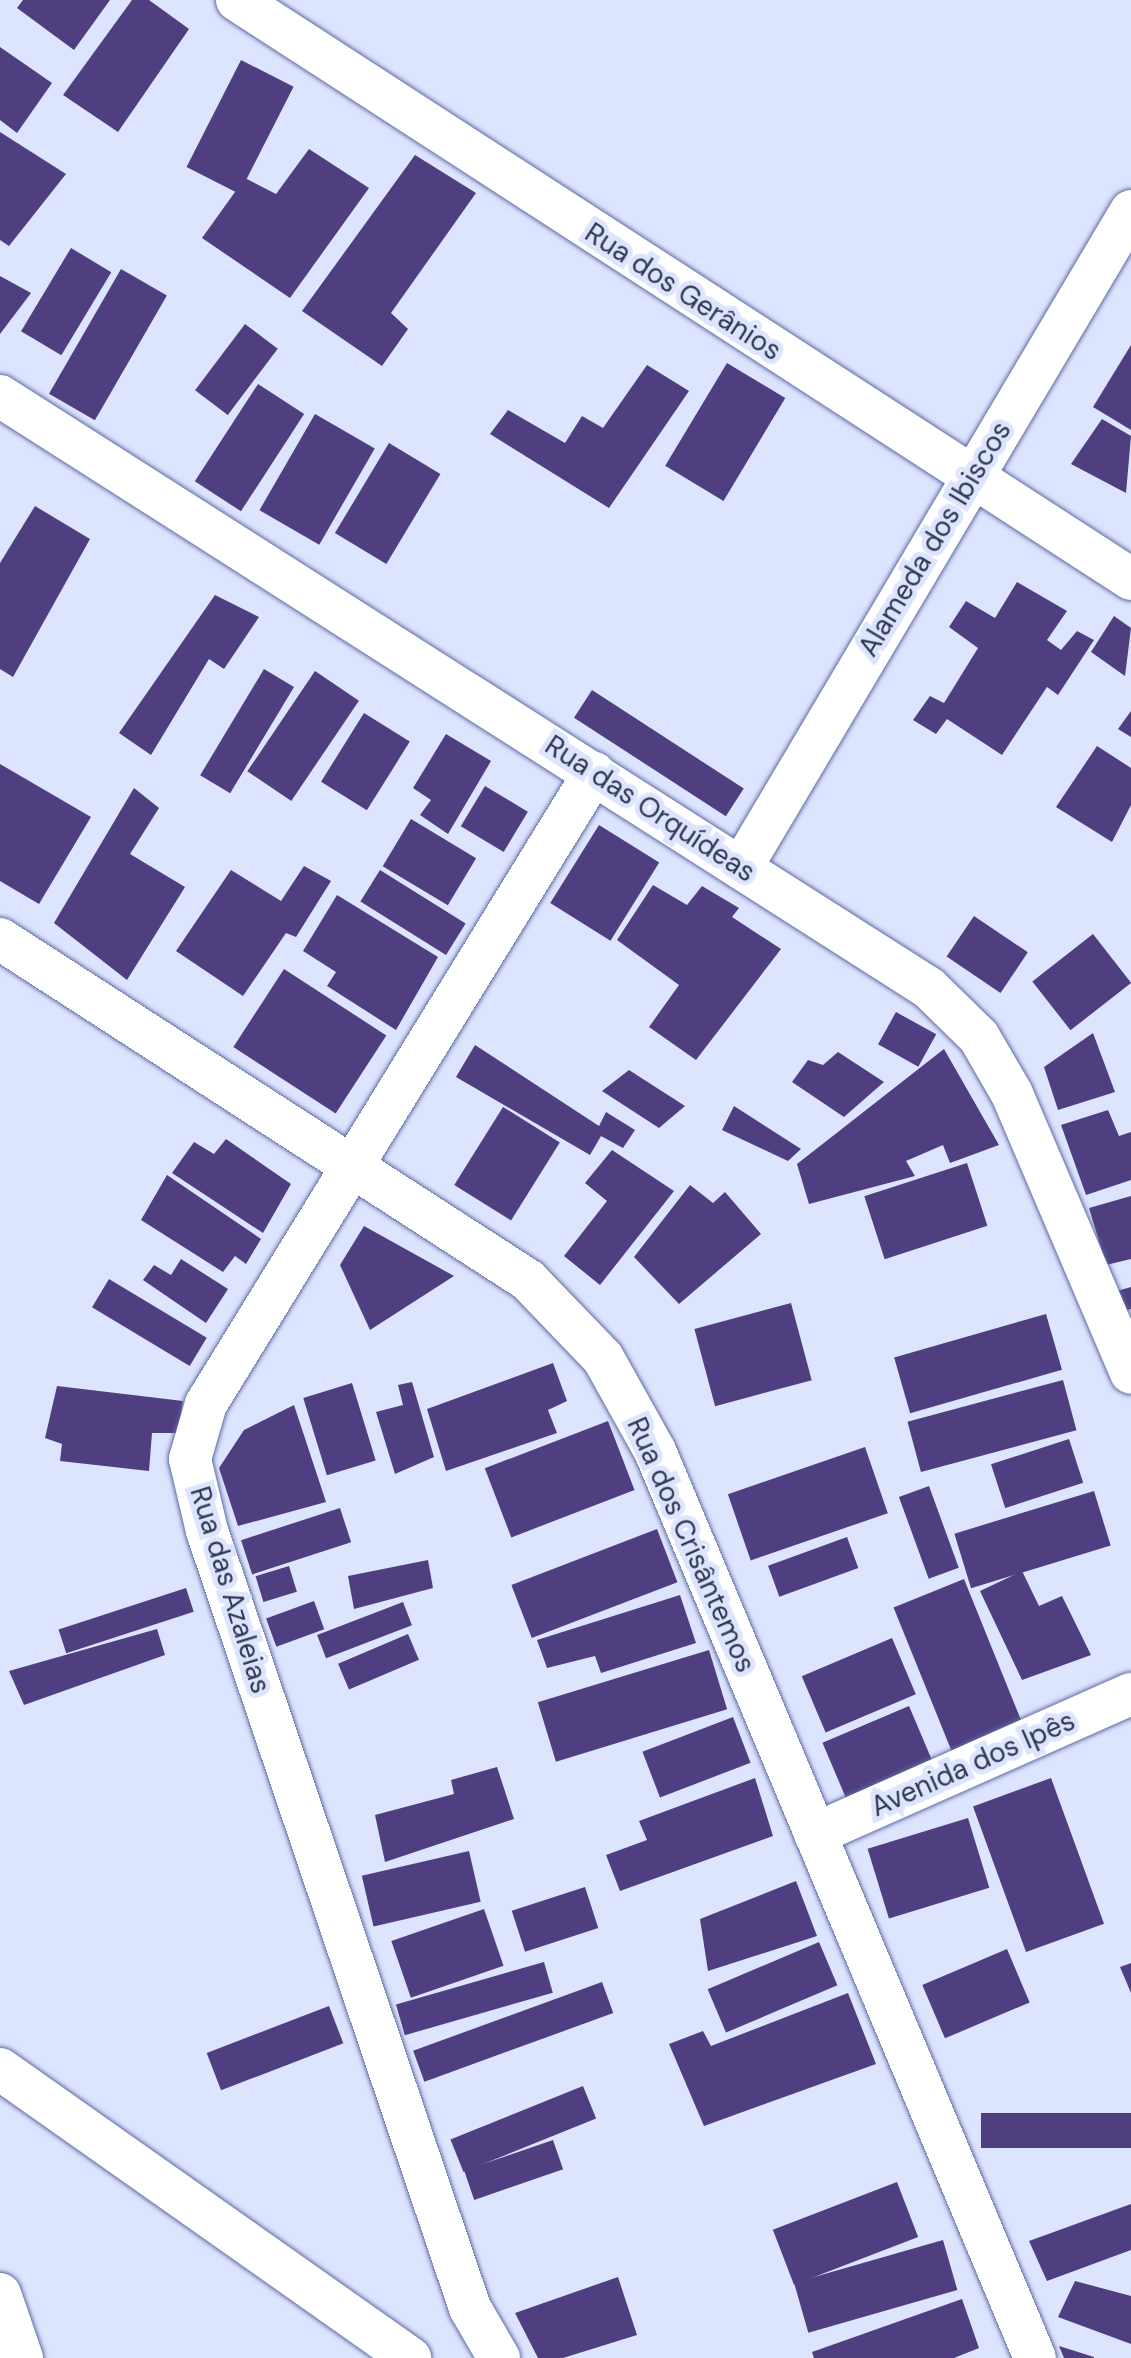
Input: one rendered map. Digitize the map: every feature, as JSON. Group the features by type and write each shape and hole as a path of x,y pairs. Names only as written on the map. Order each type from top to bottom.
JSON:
{"street":[{"name":"Rua dos Gerânios","path":"237,0 970,480 1131,579"},
{"name":"Alameda dos Ibiscos","path":"740,868 1131,211"},
{"name":"Rua das Orquídeas","path":"0,396 930,988 979,1037 1012,1094 1131,1373"},
{"name":"Rua das Azaleias","path":"499,2358 470,2308 207,1530 190,1459 206,1404 349,1164 594,772"},
{"name":"Rua dos Crisântemos","path":"0,939 528,1280 603,1358 655,1451 1035,2358"},
{"name":"Avenida dos Ipês","path":"815,1834 1131,1694"},
{"path":"0,2069 410,2358"},
{"path":"0,2294 22,2358"}],"building":[{"path":"23,0 110,0 74,50 17,8"},
{"path":"132,0 149,0 189,29 118,132 63,95"},
{"path":"0,47 52,83 17,133 0,120"},
{"path":"241,60 294,87 239,194 187,167"},
{"path":"0,132 66,174 9,246 0,240"},
{"path":"309,149 369,188 290,298 202,238 245,178 276,194"},
{"path":"415,155 476,193 391,313 408,329 382,366 302,311"},
{"path":"71,248 111,272 61,355 21,331"},
{"path":"121,269 167,296 95,420 49,394"},
{"path":"0,276 31,293 0,334"},
{"path":"245,324 278,349 228,415 195,390"},
{"path":"1131,345 1131,430 1093,407"},
{"path":"727,363 785,398 723,501 665,466"},
{"path":"647,365 689,391 609,508 490,434 508,410 565,443 582,416 603,428"},
{"path":"258,384 304,414 241,511 195,481"},
{"path":"315,414 375,448 319,545 260,510"},
{"path":"1102,419 1131,436 1126,493 1071,464"},
{"path":"389,443 440,474 386,564 335,533"},
{"path":"35,506 90,539 13,677 0,669 0,563"},
{"path":"1017,582 1067,611 1047,640 1061,650 1077,631 1094,640 1058,695 1047,687 1002,755 947,719 936,734 913,720 930,696 944,703 978,648 949,627 966,601 995,618"},
{"path":"215,595 259,617 224,669 209,659 151,755 119,733"},
{"path":"1114,616 1131,628 1125,676 1091,652"},
{"path":"264,669 294,687 230,793 200,775"},
{"path":"315,671 359,701 291,801 247,771"},
{"path":"592,690 744,789 726,816 574,718"},
{"path":"1131,711 1131,737 1118,729"},
{"path":"364,713 410,742 367,810 321,782"},
{"path":"446,734 491,761 448,834 420,815 431,800 413,788"},
{"path":"1097,746 1131,768 1131,805 1112,842 1056,807"},
{"path":"0,764 91,817 39,904 0,881"},
{"path":"485,786 528,812 504,852 461,826"},
{"path":"134,788 159,808 130,854 185,887 127,980 54,923"},
{"path":"411,819 476,858 448,905 383,866"},
{"path":"599,825 659,863 610,941 550,903"},
{"path":"304,866 331,881 296,937 286,933 243,996 176,951 231,870 281,901"},
{"path":"380,870 466,924 446,955 360,901"},
{"path":"653,885 687,905 702,886 739,908 732,917 781,949 696,1060 649,1027 679,985 617,940"},
{"path":"337,895 438,957 396,1030 327,986 336,972 303,951"},
{"path":"974,916 1028,952 1000,993 947,957"},
{"path":"1093,934 1131,983 1070,1030 1032,981"},
{"path":"284,969 386,1035 336,1113 233,1047"},
{"path":"896,1012 936,1034 918,1067 878,1044"},
{"path":"1093,1033 1115,1092 1058,1110 1044,1067"},
{"path":"475,1045 599,1126 606,1112 635,1130 623,1148 601,1136 590,1155 456,1077"},
{"path":"944,1049 999,1145 950,1163 943,1145 906,1161 915,1176 809,1204 797,1164"},
{"path":"838,1052 884,1082 844,1117 792,1082 808,1060 823,1065"},
{"path":"629,1070 685,1106 659,1128 602,1091"},
{"path":"734,1106 801,1149 788,1161 722,1130"},
{"path":"503,1107 560,1143 511,1221 454,1185"},
{"path":"1108,1110 1119,1136 1131,1132 1131,1180 1086,1195 1061,1125"},
{"path":"226,1139 291,1184 263,1233 172,1173 194,1142 214,1154"},
{"path":"612,1150 674,1191 600,1285 564,1256 607,1201 585,1183"},
{"path":"967,1163 987,1226 885,1259 864,1196"},
{"path":"167,1175 261,1239 246,1264 235,1256 223,1272 141,1220"},
{"path":"690,1185 713,1203 725,1192 761,1234 679,1304 634,1257"},
{"path":"1131,1196 1131,1259 1106,1265 1089,1208"},
{"path":"364,1226 454,1276 370,1330 340,1265"},
{"path":"181,1259 228,1289 206,1323 143,1280 154,1265 171,1275"},
{"path":"109,1279 207,1338 190,1366 92,1307"},
{"path":"1131,1287 1131,1309 1124,1311 1117,1291"},
{"path":"791,1303 812,1380 715,1406 694,1329"},
{"path":"1046,1314 1062,1370 910,1413 894,1358"},
{"path":"553,1363 567,1401 548,1410 557,1433 446,1471 427,1409"},
{"path":"1063,1380 1076,1430 921,1472 907,1422"},
{"path":"412,1382 434,1457 395,1474 376,1412 403,1405 398,1385"},
{"path":"352,1383 376,1460 327,1475 303,1398"},
{"path":"57,1386 183,1401 178,1433 152,1433 149,1471 60,1461 62,1444 45,1438"},
{"path":"294,1405 326,1502 238,1526 219,1468 244,1430"},
{"path":"608,1421 635,1490 511,1537 485,1468"},
{"path":"1069,1439 1083,1483 1005,1508 991,1464"},
{"path":"865,1447 888,1513 751,1560 728,1494"},
{"path":"929,1486 959,1568 929,1579 899,1497"},
{"path":"1094,1491 1111,1546 971,1588 954,1534"},
{"path":"340,1508 351,1542 252,1574 241,1540"},
{"path":"657,1529 677,1582 532,1638 511,1585"},
{"path":"847,1537 858,1568 779,1597 768,1566"},
{"path":"428,1560 433,1588 354,1609 348,1576"},
{"path":"289,1566 297,1592 263,1602 256,1576"},
{"path":"1022,1571 1039,1606 1062,1596 1091,1655 1022,1680 980,1591"},
{"path":"964,1579 1022,1724 952,1752 894,1607"},
{"path":"186,1588 194,1612 66,1653 59,1629"},
{"path":"680,1595 696,1643 601,1673 595,1656 547,1668 537,1640"},
{"path":"314,1601 324,1629 276,1647 266,1618"},
{"path":"403,1602 412,1625 326,1658 317,1635"},
{"path":"157,1629 165,1655 24,1705 9,1671"},
{"path":"408,1634 419,1660 349,1689 338,1664"},
{"path":"892,1638 916,1694 826,1732 802,1676"},
{"path":"709,1650 727,1709 556,1762 538,1702"},
{"path":"909,1706 935,1767 848,1803 822,1743"},
{"path":"733,1717 751,1763 660,1798 642,1752"},
{"path":"497,1767 514,1819 385,1862 375,1815 454,1794 451,1780"},
{"path":"755,1778 773,1836 620,1891 606,1855 647,1840 639,1821"},
{"path":"1051,1778 1104,1924 1026,1952 973,1806"},
{"path":"968,1818 989,1888 889,1919 868,1849"},
{"path":"469,1851 481,1902 374,1926 362,1876"},
{"path":"796,1881 817,1936 708,1971 700,1919"},
{"path":"585,1887 598,1928 525,1952 512,1911"},
{"path":"484,1909 504,1966 411,1998 391,1941"},
{"path":"819,1942 837,1985 726,2033 708,1989"},
{"path":"1007,1949 1030,2002 945,2038 922,1985"},
{"path":"544,1962 553,1993 405,2035 396,2004"},
{"path":"1131,1963 1131,1993 1120,1967"},
{"path":"602,1982 613,2013 424,2082 413,2051"},
{"path":"848,1993 876,2064 704,2126 669,2044 703,2031 711,2046"},
{"path":"329,2006 343,2043 221,2090 207,2053"},
{"path":"583,2086 596,2118 464,2172 450,2140"},
{"path":"981,2113 1131,2113 1131,2148 981,2148"},
{"path":"553,2140 563,2169 474,2200 464,2171"},
{"path":"897,2182 918,2237 794,2285 773,2230"},
{"path":"1131,2204 1131,2250 1047,2281 1029,2241"},
{"path":"943,2240 957,2290 808,2333 794,2283"},
{"path":"618,2277 637,2335 563,2358 538,2358 515,2313"},
{"path":"1075,2281 1131,2296 1131,2344 1058,2317"},
{"path":"962,2299 979,2348 954,2358 814,2358 812,2352"},
{"path":"1059,2346 1094,2357 1094,2358 1064,2358"}]}
